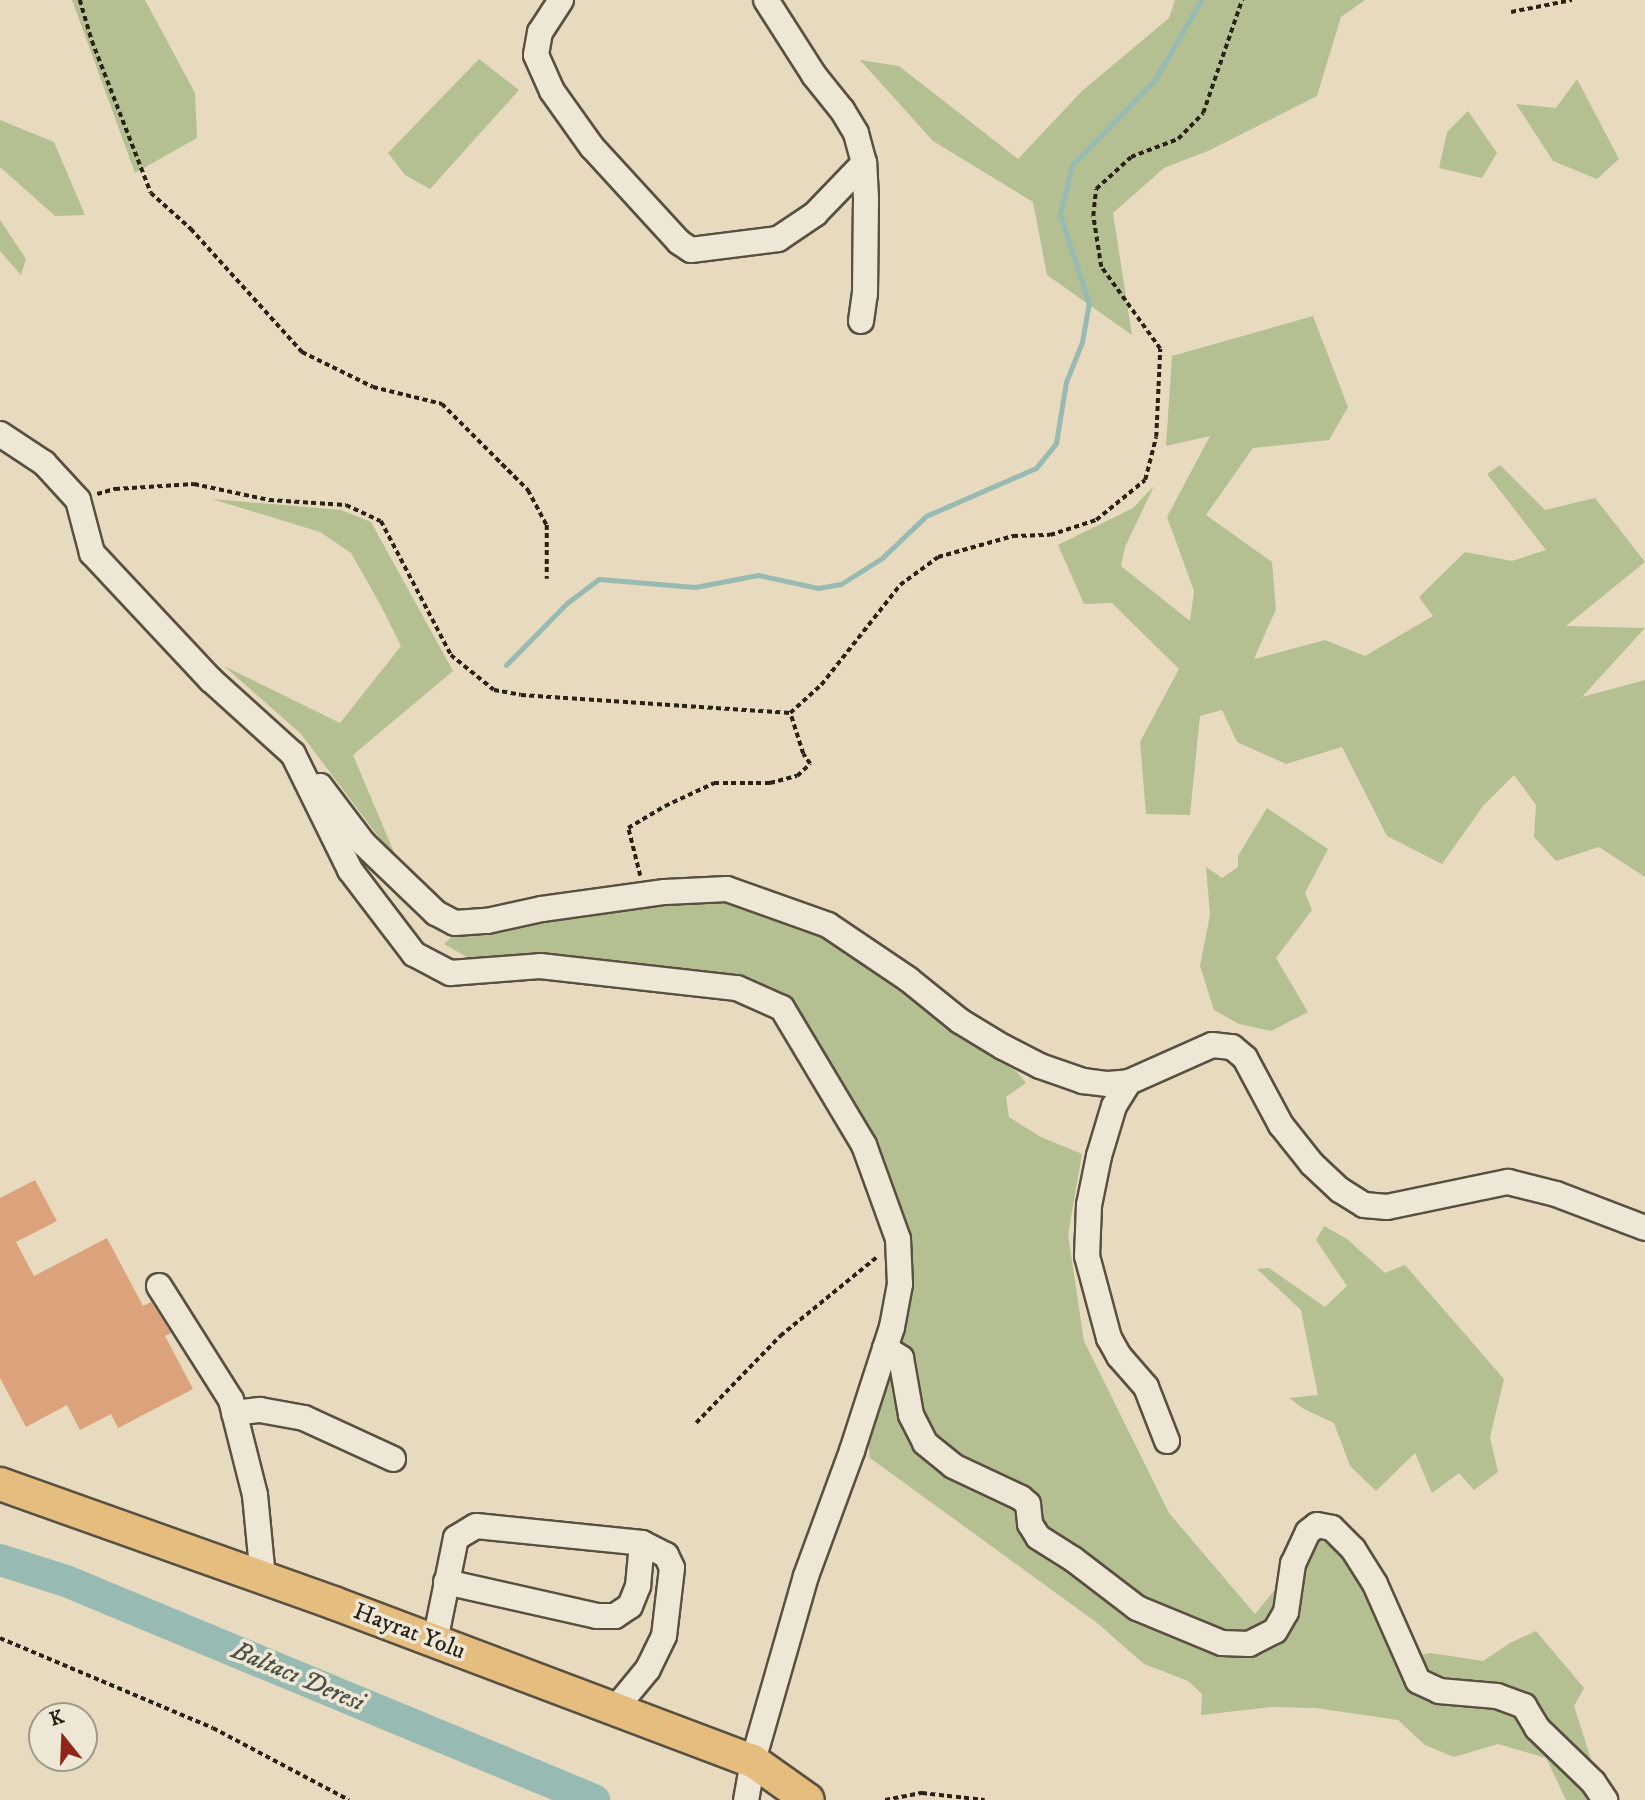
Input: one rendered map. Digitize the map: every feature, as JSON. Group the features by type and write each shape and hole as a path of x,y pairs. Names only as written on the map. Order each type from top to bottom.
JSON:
{"main road":[{"name":"Hayrat Yolu","path":"0,1484 435,1641 753,1761 808,1800"}],"street":[{"path":"766,0 814,75 830,92 849,121 864,163 865,280 861,321"},
{"path":"555,1 540,32 536,55 552,91 592,147 679,242 691,250 778,239 815,215 864,163"},
{"path":"0,434 44,463 78,500 92,554 211,680 293,754 365,844 436,913 455,923 487,921 542,909 645,895 727,889 828,925 908,979 960,1021 1040,1066 1083,1081 1108,1084 1129,1082 1212,1045 1233,1047 1245,1058 1281,1125 1311,1164 1340,1190 1364,1205 1387,1207 1508,1182 1556,1194 1645,1228"},
{"path":"293,754 350,870 414,954 450,973 540,966 737,988 782,1008 863,1145 898,1239 900,1284 885,1348 806,1577 753,1761 746,1800"},
{"path":"1129,1082 1114,1106 1098,1156 1089,1205 1087,1256 1110,1338 1119,1356 1146,1387 1167,1441"},
{"path":"159,1286 231,1400 255,1495 262,1578"},
{"path":"885,1348 901,1358 911,1415 925,1443 953,1466 1028,1504 1030,1524 1038,1537 1073,1559 1137,1608 1222,1643 1249,1644 1275,1630 1286,1612 1293,1564 1308,1532 1317,1525 1332,1528 1353,1549 1376,1584 1418,1681 1439,1691 1497,1696 1524,1706 1537,1728 1593,1782 1605,1800"},
{"path":"234,1413 260,1410 304,1418 393,1460"},
{"path":"435,1641 456,1538 476,1526 642,1543 666,1555 672,1567 664,1636 648,1669 615,1709"},
{"path":"446,1582 597,1616 615,1616 630,1606 638,1586 642,1543"}],"path":[{"path":"80,0 92,41 151,193 191,229 302,352 373,387 442,404 528,490 547,525 547,579"},
{"path":"78,500 115,489 194,484 269,500 346,505 381,521 451,655 494,690 522,695 790,713 821,685 900,585 938,556 1013,536 1050,535 1096,520 1145,480 1157,437 1160,349 1101,267 1093,216 1096,189 1131,157 1178,139 1203,113 1242,0"},
{"path":"1511,12 1572,0"},
{"path":"645,895 628,828 714,783 770,783 797,776 810,764 803,754 790,713"},
{"path":"696,1423 780,1336 898,1239"},
{"path":"0,1638 213,1728 349,1800"},
{"path":"885,1800 922,1793 985,1800"}],"green space":[{"path":"72,0 145,0 195,93 197,138 135,173"},
{"path":"1175,0 1365,0 1341,17 1317,96 1210,150 1164,168 1113,213 1132,335 1047,275 1033,202 933,141 860,60 899,66 1018,159 1082,91 1169,18"},
{"path":"479,59 519,90 430,189 405,175 388,153"},
{"path":"1577,79 1619,159 1597,179 1553,161 1516,104 1556,108"},
{"path":"1468,111 1497,153 1482,178 1439,168 1447,132"},
{"path":"0,120 54,142 85,215 55,216 0,167"},
{"path":"0,220 26,259 21,275 0,251"},
{"path":"1313,316 1348,407 1329,440 1253,448 1206,515 1272,562 1276,609 1254,659 1325,640 1365,656 1433,616 1419,597 1465,552 1512,561 1546,550 1487,474 1500,465 1545,510 1595,498 1645,562 1566,626 1645,628 1582,697 1645,680 1645,877 1599,847 1556,861 1534,837 1536,805 1514,775 1483,806 1442,864 1387,836 1342,747 1286,764 1237,742 1222,710 1200,716 1190,815 1146,814 1140,742 1179,669 1112,603 1084,604 1058,545 1133,508 1154,486 1125,547 1121,566 1190,621 1194,591 1167,517 1210,436 1166,446 1172,356"},
{"path":"212,499 341,510 371,522 453,671 353,755 399,864 301,734 224,666 340,723 401,646 380,604 351,553 320,532"},
{"path":"1267,808 1328,849 1305,893 1312,910 1276,958 1308,1012 1271,1031 1239,1024 1214,1010 1200,966 1210,915 1206,867 1222,878 1238,867 1238,856"},
{"path":"724,896 813,927 871,966 965,1039 1017,1072 1026,1083 1006,1097 1009,1117 1041,1137 1082,1154 1068,1235 1084,1341 1169,1513 1255,1614 1322,1532 1342,1545 1371,1590 1398,1660 1430,1653 1483,1661 1510,1643 1536,1631 1584,1688 1574,1706 1604,1800 1566,1800 1546,1758 1498,1744 1454,1757 1425,1745 1398,1720 1316,1708 1273,1707 1201,1715 1202,1694 1188,1681 1144,1664 1096,1622 870,1458 868,1440 891,1373 909,1288 907,1240 794,1008 474,961 444,944 455,934"},
{"path":"1324,1226 1347,1239 1385,1273 1405,1265 1504,1379 1490,1437 1498,1472 1474,1490 1459,1473 1432,1493 1415,1453 1376,1491 1350,1466 1334,1423 1304,1409 1289,1398 1318,1395 1301,1310 1257,1269 1269,1268 1325,1307 1347,1286 1316,1240"}],"building":[{"path":"35,1180 57,1221 16,1242 34,1276 107,1238 143,1306 151,1302 171,1333 165,1336 193,1389 118,1428 111,1414 80,1430 67,1405 26,1427 0,1378 0,1198"}],"waterway":[{"path":"506,665 567,603 599,579 695,587 758,575 818,588 841,584 882,558 926,516 1036,468 1056,443 1066,382 1082,342 1089,304 1060,215 1072,165 1155,80 1201,0"},
{"name":"Baltacı Deresi","path":"0,1560 66,1581 594,1800"}]}
